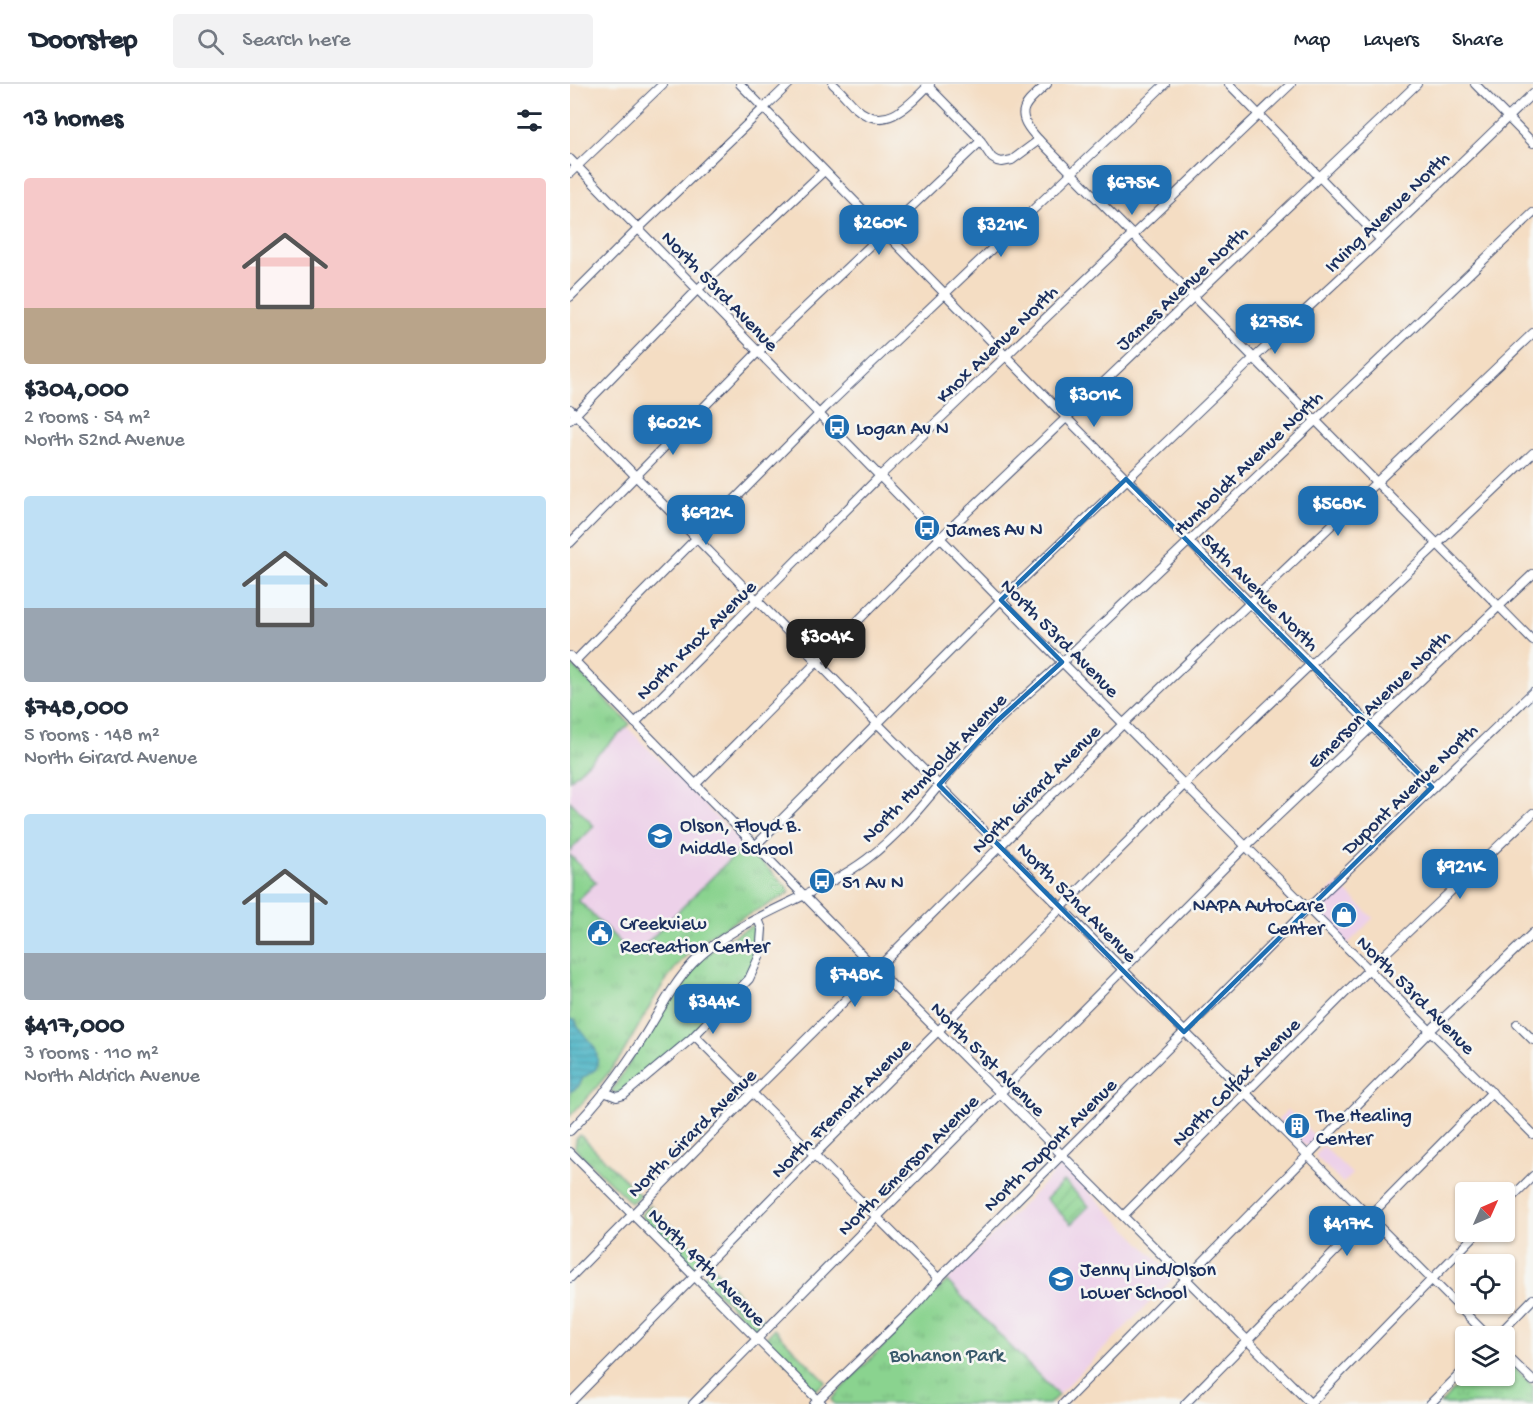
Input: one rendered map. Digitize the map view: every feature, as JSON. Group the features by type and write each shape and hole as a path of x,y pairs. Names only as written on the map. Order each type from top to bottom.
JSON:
{"street":[{"path":"570,173 663,84"},
{"name":"54th Avenue North","path":"740,84 1126,479 1432,787"},
{"path":"570,297 789,84"},
{"path":"833,84 863,113 880,118 897,114 928,85 981,141 992,158 1002,162 1016,158 1039,140"},
{"path":"1047,84 1029,101 1023,112 1026,124 1039,140 1533,641"},
{"path":"572,659 820,414 1165,84"},
{"path":"1229,84 1381,240"},
{"name":"Knox Avenue North","path":"880,476 1291,84"},
{"name":"James Avenue North","path":"695,785 940,538 1417,84"},
{"path":"1475,84 1533,143"},
{"name":"Irving Avenue North","path":"755,846 1000,600 1533,93"},
{"path":"570,543 758,352 981,141"},
{"name":"North 53rd Avenue","path":"570,159 1000,600 1533,1134"},
{"path":"572,414 698,289 824,171"},
{"name":"Humboldt Avenue North","path":"1062,662 1533,213"},
{"name":"North Girard Avenue","path":"570,1278 752,1093 1124,723 1533,333"},
{"name":"North 52nd Avenue","path":"572,414 1478,1326"},
{"name":"North Fremont Avenue","path":"572,1401 1185,784 1533,453"},
{"name":"North Knox Avenue","path":"635,723 880,476"},
{"name":"Emerson Avenue North","path":"1246,846 1533,574"},
{"name":"North 51st Avenue","path":"572,659 1310,1404"},
{"name":"North Humboldt Avenue","path":"570,1131 589,1112 642,1039 681,976 709,949 758,919 846,874 868,859 907,823 996,722 1062,662"},
{"name":"Dupont Avenue North","path":"1308,908 1533,692"},
{"name":"North Colfax Avenue","path":"1124,1216 1369,969 1533,813"},
{"name":"North Emerson Avenue","path":"693,1404 1246,846"},
{"name":"North Dupont Avenue","path":"818,1402 1308,908"},
{"path":"604,1092 617,1097 624,1095 695,1036 721,1010 755,969 762,941 762,926 758,919"},
{"path":"1064,1404 1307,1155 1533,933"},
{"path":"1517,1024 1533,1040"},
{"path":"695,1036 939,1279"},
{"path":"1185,1404 1492,1092"},
{"name":"North 49th Avenue","path":"570,1152 818,1402"},
{"path":"1515,1194 1533,1176"},
{"path":"1310,1404 1468,1242"},
{"path":"1507,1326 1533,1299"},
{"path":"1515,1364 1533,1381"},
{"path":"1430,1404 1455,1379"}],"highlighted area":[{"path":"1126,479 1432,787 1184,1032 939,785 996,722 1062,662 1001,600"}],"shaded area":[{"name":"Olson, Floyd B. Middle School","path":"627,727 744,845 634,956 578,900 596,882 570,855 570,851 594,826 570,801 570,780"},
{"path":"1338,883 1373,918 1348,944 1315,909 1315,906"},
{"path":"1288,1110 1317,1138 1310,1146 1304,1145 1278,1120"},
{"path":"1323,1146 1352,1174 1343,1183 1316,1157 1317,1152"},
{"name":"Jenny Lind/Olson Lower School","path":"1062,1165 1175,1277 1058,1395 947,1281"}],"green space":[{"path":"570,663 630,724 570,780"},
{"path":"570,801 594,826 570,851"},
{"path":"744,845 788,888 789,893 715,933 682,960 662,986 615,1064 570,1116 570,855 596,882 578,900 634,956"},
{"path":"754,925 758,929 758,954 748,974 734,992 679,1046 625,1091 619,1094 611,1091 670,996 693,967 722,943"},
{"path":"580,1135 640,1195 631,1203 575,1148 576,1139"},
{"path":"1064,1181 1089,1206 1071,1224 1046,1199"},
{"path":"650,1205 702,1256 693,1268 642,1217 641,1215"},
{"path":"713,1267 764,1320 757,1331 704,1280 703,1277"},
{"name":"Bohanon Park","path":"947,1281 1058,1395 1049,1404 835,1404 831,1400 837,1393"},
{"path":"774,1329 826,1382 814,1391 766,1342 765,1339"},
{"path":"1515,1368 1533,1386 1533,1404 1440,1404 1457,1386 1515,1386"}],"water":[{"path":"570,1019 575,1020 595,1048 597,1061 596,1069 583,1078 578,1087 570,1092"}],"place":[{"name":"Logan Av N","path":"837,427"},
{"name":"James Av N","path":"927,528"},
{"name":"Olson, Floyd B. Middle School","path":"660,836"},
{"name":"51 Av N","path":"822,881"},
{"name":"NAPA AutoCare Center","path":"1344,915"},
{"name":"Creekview Recreation Center","path":"600,933"},
{"name":"The Healing Center","path":"1297,1126"},
{"name":"Jenny Lind/Olson Lower School","path":"1061,1279"}]}
